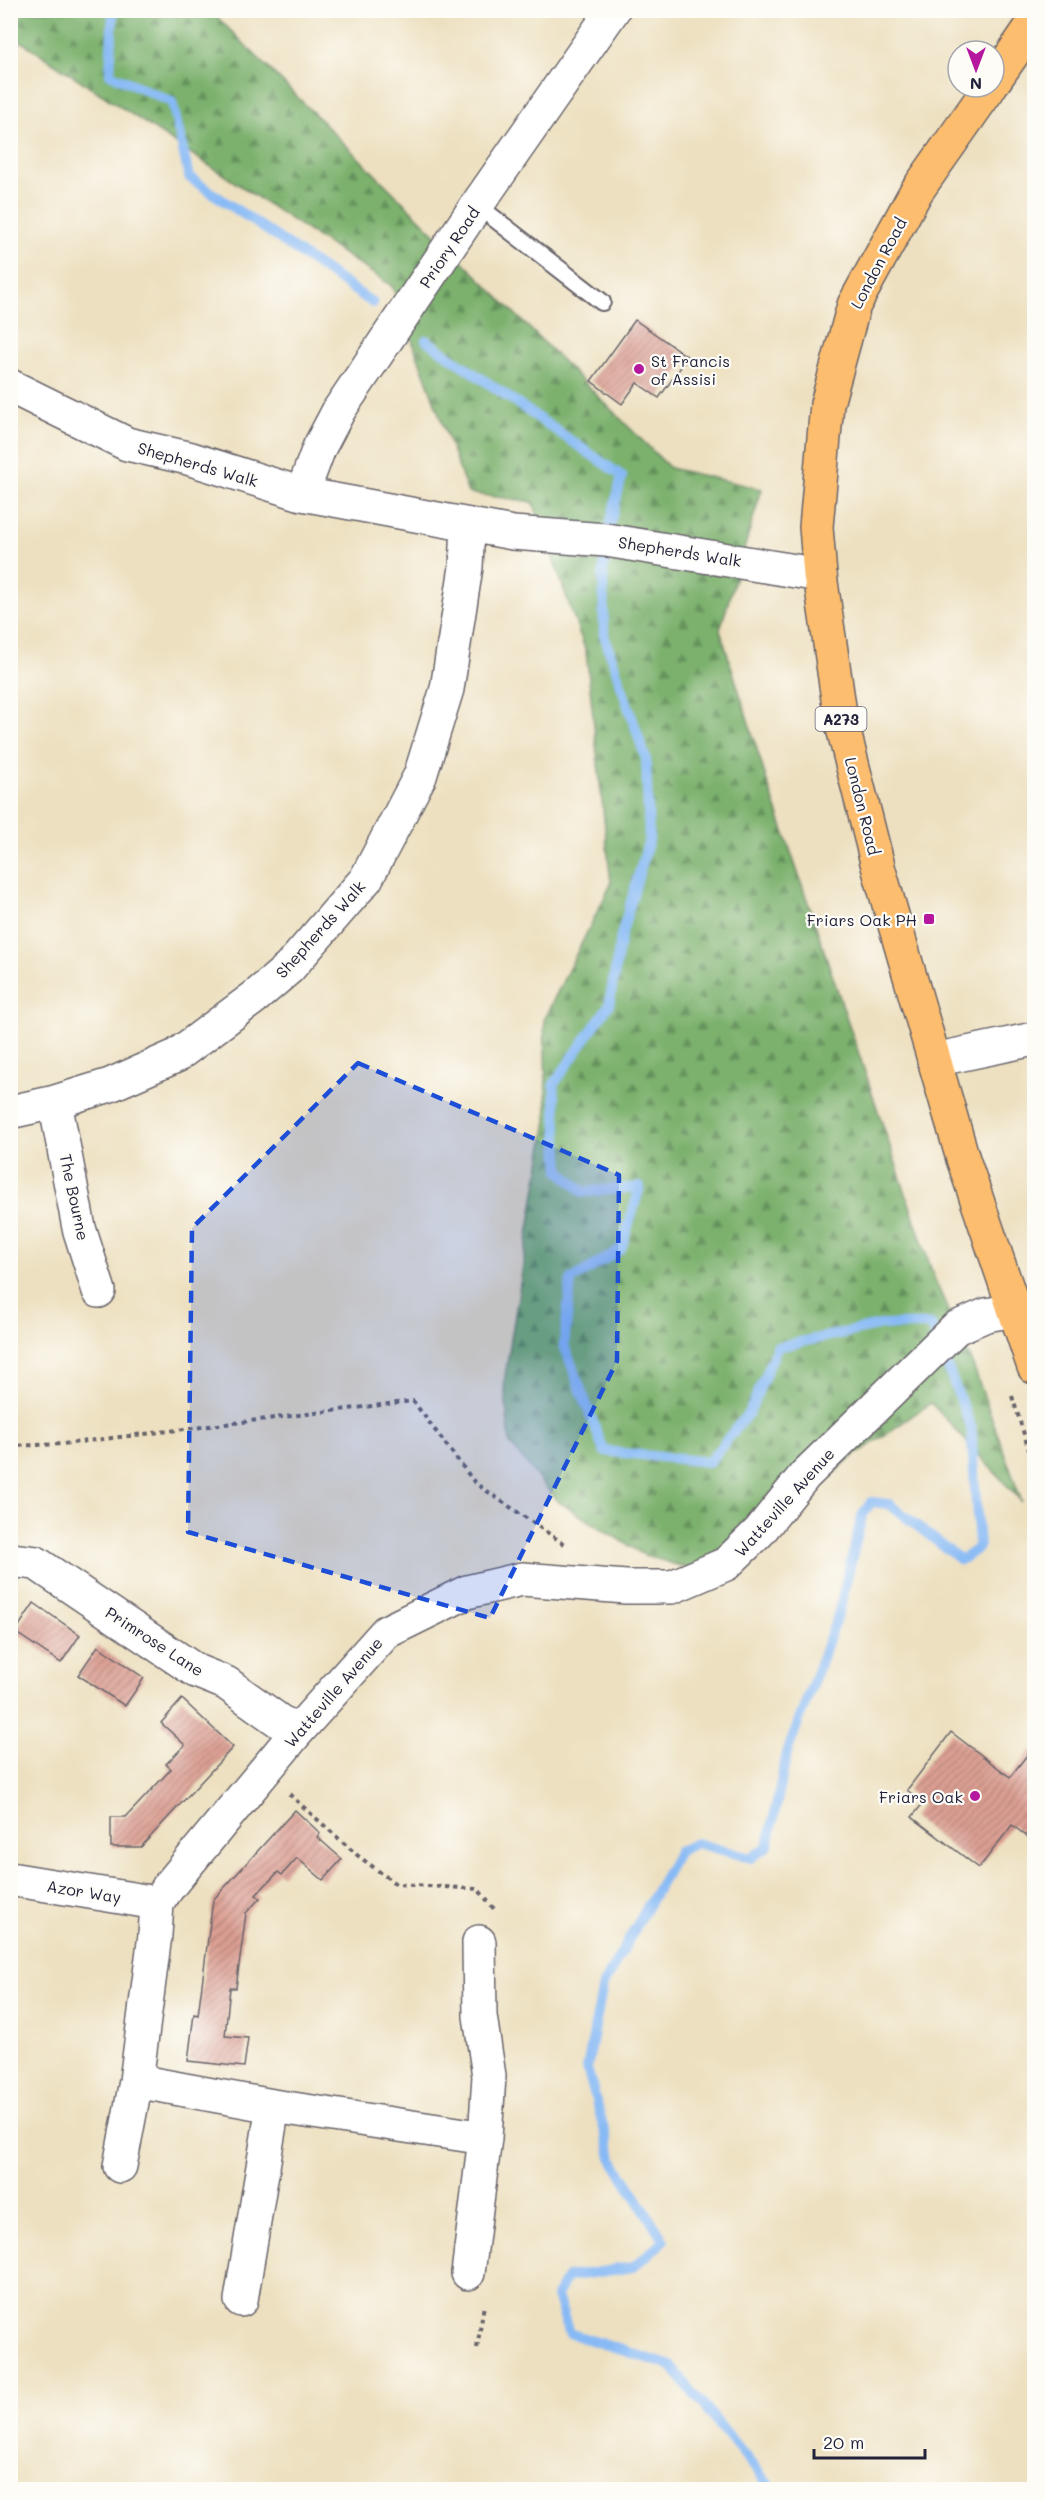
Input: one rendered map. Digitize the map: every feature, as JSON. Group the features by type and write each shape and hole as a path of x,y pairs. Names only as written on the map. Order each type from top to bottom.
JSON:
{"main road":[{"path":"1006,64 1035,24"},
{"name":"London Road","path":"982,99 916,192 854,305 827,404 816,527 820,575 841,720 879,870 963,1159 1035,1367"}],"street":[{"name":"Priory Road","path":"302,494 319,448 339,410 602,15"},
{"name":"Shepherds Walk","path":"10,386 128,444 188,458 302,494 513,533 606,540 820,575"},
{"name":"Shepherds Walk","path":"10,1112 55,1102 110,1085 176,1056 255,997 289,968 366,879 420,776 447,689 466,567 468,525"},
{"path":"934,1060 1035,1039"},
{"name":"The Bourne","path":"55,1102 79,1228 99,1291"},
{"name":"Watteville Avenue","path":"157,1903 296,1733 386,1632 467,1592 522,1579 626,1587 672,1587 726,1564 759,1532 805,1475 956,1328 976,1319 1015,1310"},
{"name":"Primrose Lane","path":"10,1560 36,1563 196,1671 226,1683 296,1733"},
{"name":"Azor Way","path":"10,1879 157,1903"},
{"path":"120,2166 136,2081 157,1903"},
{"path":"468,2272 485,2138 489,2076 480,2016 479,1942"},
{"path":"136,2081 273,2106 485,2138"},
{"path":"241,2300 273,2106"}],"lane":[{"path":"477,205 603,302"}],"path":[{"path":"10,1446 63,1444 413,1401 475,1483 571,1549"}],"highlighted area":[{"path":"358,1063 619,1175 617,1361 490,1618 188,1532 192,1228"}],"green space":[{"path":"11,11 211,11 670,468 762,489 720,630 766,778 935,1280 974,1368 1022,1502 931,1403 847,1461 726,1580 644,1555 557,1501 510,1444 504,1382 547,1120 544,1019 611,884 586,652 533,502 468,493 392,286 19,40 11,42"}],"building":[{"name":"St Francis of Assisi","path":"635,320 688,357 659,398 637,383 622,404 591,381"},
{"path":"34,1603 80,1635 61,1663 15,1632"},
{"path":"98,1646 144,1678 125,1706 78,1675"},
{"path":"182,1699 233,1747 141,1847 111,1847 111,1817 126,1817 171,1769 166,1764 185,1745 161,1723"},
{"name":"Friars Oak","path":"951,1732 1010,1777 1031,1750 1034,1752 1034,1842 1012,1825 979,1868 912,1817 923,1803 907,1790"},
{"path":"295,1810 320,1833 317,1837 342,1859 323,1880 297,1858 282,1875 278,1872 256,1895 260,1898 246,1913 236,1988 230,1988 225,2036 248,2038 244,2067 188,2061 194,2014 198,2015 213,1900"}],"waterway":[{"path":"10,13 16,10"},
{"path":"113,10 110,74 172,102 189,177 373,303"},
{"path":"426,340 622,476 606,540 603,573 604,635 646,759 649,839 621,936 609,1005 554,1084 560,1171 583,1192 640,1187 621,1249 571,1280 564,1345 604,1451 709,1462 750,1411 777,1347 881,1325 931,1325 971,1427 979,1547 961,1560 889,1504 871,1502 862,1516 838,1615 787,1753 768,1846 751,1858 696,1843 679,1851 603,1985 587,2068 613,2161 664,2241 633,2267 567,2277 557,2296 569,2333 671,2366 773,2490"}],"place":[{"name":"St Francis of Assisi","path":"639,369"},
{"name":"Friars Oak PH","path":"929,919"},
{"name":"Friars Oak","path":"975,1796"}]}
